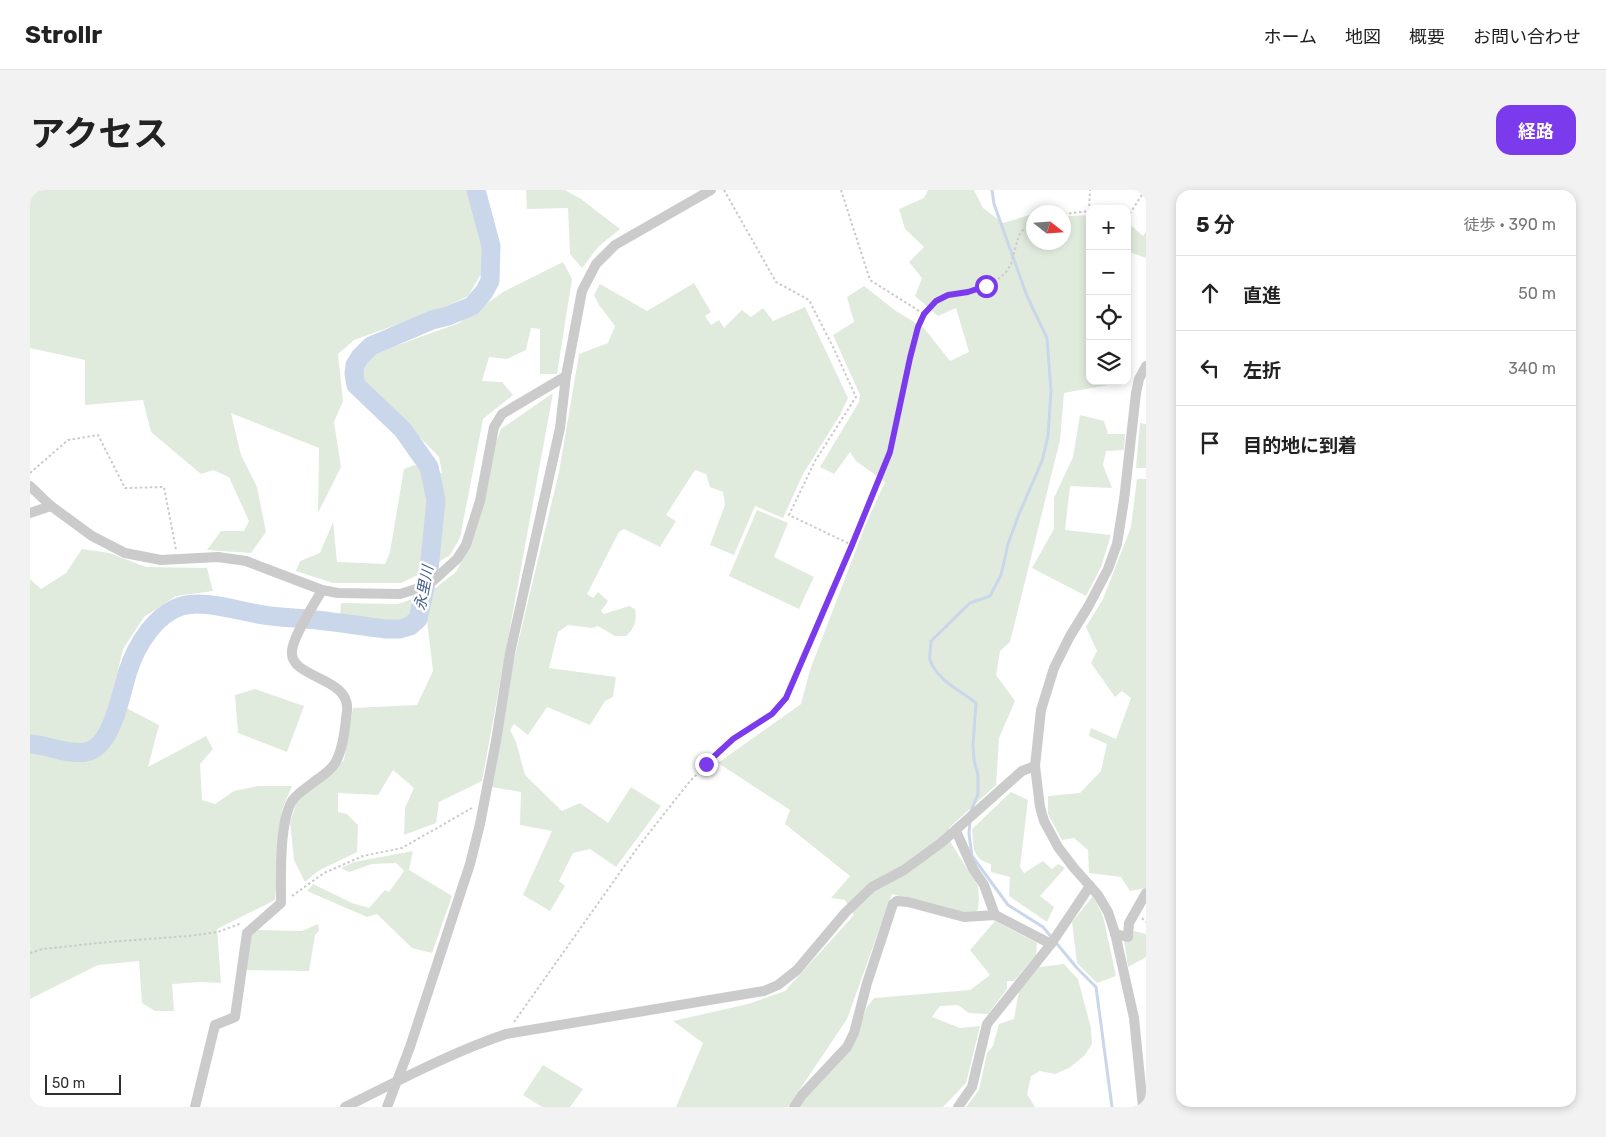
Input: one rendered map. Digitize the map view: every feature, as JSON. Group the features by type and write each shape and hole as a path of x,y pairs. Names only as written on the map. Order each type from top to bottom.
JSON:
{"street":[{"path":"387,1107 410,1047 470,864 485,802 510,653 560,428 566,376 582,290 596,264 615,245 710,190"},
{"path":"1143,1107 1134,1018 1115,934 1108,912 1098,894 1058,847 1044,821 1040,807 1035,766 1041,710 1054,668 1108,569 1117,544 1136,393 1139,380 1146,366"},
{"path":"30,486 52,506 92,536 124,553 161,560 218,556 246,561 322,590 338,593 400,594 434,580 457,558 466,545 480,501 494,427 502,414 566,376"},
{"path":"30,513 52,506"},
{"path":"195,1107 215,1025 234,1017 247,933 281,903 281,866 286,817 293,799 332,767 340,751 347,709 344,697 336,687 299,667 293,662 292,655 292,648 322,590"},
{"path":"345,1107 479,1043 506,1034 754,993 778,985 797,970 845,913 872,888 904,870 956,831 1022,771 1035,766"},
{"path":"956,831 974,869 984,885 995,915"},
{"path":"958,1107 972,1087 988,1024 1053,940 1090,886"},
{"path":"1115,934 1128,937 1129,922 1146,893"},
{"path":"794,1107 802,1095 847,1047 854,1033 867,984 893,904 897,901 908,902 964,917 995,915 1053,940"}],"path":[{"path":"724,190 776,282 809,300 856,397 815,461 789,515 852,545"},
{"path":"841,190 870,280 924,314"},
{"path":"1089,205 1090,190"},
{"path":"1131,212 1145,190"},
{"path":"1071,213 1086,211"},
{"path":"506,1034 638,847 690,781 733,739 772,714 786,698 890,452 910,358 918,327 924,314 936,301 948,295 968,292 986,286 1001,277 1011,264 1018,235 1026,229"},
{"path":"30,472 68,440 98,435 125,488 164,487 178,559"},
{"path":"281,903 324,873 363,856 402,848 485,802"},
{"path":"30,953 43,949 108,942 199,935 218,932 245,922"}],"green space":[{"path":"30,190 467,190 480,222 484,251 481,274 468,296 446,307 354,340 338,354 343,401 334,422 341,467 318,513 319,448 231,413 241,455 257,487 266,532 251,553 207,550 221,531 244,531 249,521 229,477 213,470 201,474 151,432 143,400 85,405 85,360 30,348"},
{"path":"526,190 565,190 581,199 620,229 598,247 582,268 570,254 568,208 527,209"},
{"path":"928,190 974,190 983,208 1003,223 1026,216 1026,250 1071,250 1071,216 1086,215 1086,385 1108,385 1064,393 1060,440 1010,642 1000,651 996,675 1015,701 999,738 996,785 949,828 951,843 978,886 978,910 967,916 892,894 847,1019 788,1107 676,1107 703,1043 673,1021 748,1004 785,991 854,915 845,900 831,898 850,876 785,824 790,810 718,763 801,704 810,670 867,521 885,482 856,461 850,452 834,474 820,467 859,402 860,395 833,335 854,322 847,297 864,286 896,311 924,328 950,361 969,352 956,308 938,316 915,296 922,278 909,262 924,247 905,229 899,209 924,198"},
{"path":"1131,226 1143,236 1146,232 1146,258 1131,252"},
{"path":"563,262 572,279 557,374 540,374 540,329 531,328 526,350 507,359 489,357 482,381 502,382 513,395 483,419 460,538 450,555 401,583 333,583 296,571 300,561 320,553 333,522 337,562 385,564 390,552 404,469 414,465 442,473 439,457 361,379 363,366 379,352 459,323 503,292"},
{"path":"694,283 711,312 705,316 711,325 719,320 724,328 742,310 751,317 763,308 773,321 805,307 848,398 840,415 803,474 783,518 755,506 734,555 710,545 725,505 723,492 710,487 706,474 695,470 666,515 676,521 660,547 624,529 619,532 587,594 593,598 598,592 608,601 601,611 604,614 629,606 635,609 635,624 629,633 626,636 615,636 598,626 592,628 568,625 558,632 549,668 616,677 613,697 605,701 590,725 547,707 528,735 514,724 510,730 516,742 525,775 562,811 580,803 608,823 631,787 661,806 616,867 590,849 573,853 559,881 565,886 550,911 523,895 552,831 520,825 521,792 491,787 511,672 559,472 579,354 608,343 615,326 594,295 600,284 647,311"},
{"path":"553,393 482,781 439,802 436,823 404,835 405,808 414,788 393,770 378,795 338,793 338,812 347,814 358,825 357,852 318,871 305,882 294,860 290,822 297,801 344,760 353,708 417,705 433,671 427,621 413,617 403,622 340,617 341,603 398,604 429,593 456,572 473,539 495,445 501,429"},
{"path":"1080,415 1104,421 1108,434 1125,434 1124,450 1106,451 1103,465 1112,488 1070,486 1065,530 1111,535 1101,567 1086,596 1032,568 1054,529 1054,498 1073,457"},
{"path":"1140,423 1146,424 1146,468 1136,468"},
{"path":"1137,479 1146,479 1146,888 1130,891 1121,877 1089,873 1088,850 1074,838 1062,840 1048,814 1048,796 1080,793 1101,771 1107,744 1089,736 1091,728 1116,739 1131,698 1122,691 1115,697 1091,663 1097,651 1086,627 1103,599 1131,527"},
{"path":"757,510 788,523 774,557 814,577 799,609 729,576"},
{"path":"82,549 109,553 146,567 207,568 213,591 176,596 144,617 123,649 111,700 159,725 148,767 206,736 213,749 200,764 202,800 215,804 234,791 258,786 292,786 282,810 275,900 217,929 221,983 172,984 174,1011 155,1011 142,1003 139,961 98,965 30,999 30,579 41,589 66,573"},
{"path":"255,689 304,706 287,752 238,733 235,695"},
{"path":"1011,792 1028,800 1020,867 1024,873 1043,861 1052,869 1058,864 1065,868 1040,896 1054,907 1047,922 1009,896 1010,877 991,872 991,864 980,859 975,851 972,829"},
{"path":"413,851 409,870 452,896 432,953 412,948 377,914 367,917 307,891 313,884 352,903 369,908 385,890 389,892 404,871 396,863 372,864 349,872 341,868 354,862"},
{"path":"1093,896 1103,916 1116,976 1097,983 1077,963 1072,922"},
{"path":"995,921 1037,943 1036,955 1014,981 1007,981 1007,989 988,1014 969,1013 958,1005 940,1006 932,1017 960,1028 980,1026 966,1083 943,1107 798,1107 852,1048 867,1007 874,998 970,990 990,975 970,950"},
{"path":"318,924 319,931 315,935 309,971 245,970 251,936 258,930 302,931"},
{"path":"1134,931 1146,934 1146,957 1128,967 1124,940 1131,941"},
{"path":"1064,964 1078,979 1091,1028 1092,1044 1084,1056 1069,1068 1055,1074 1040,1071 1031,1076 1027,1094 1035,1107 966,1107 979,1090 987,1053 993,1046 999,1024 1014,1019 1019,990 1039,967"},
{"path":"543,1065 583,1089 570,1107 542,1107 523,1095"}],"waterway":[{"name":"永里川","path":"30,744 79,753 95,748 109,730 119,705 128,671 141,642 155,623 172,610 182,606 191,604 211,605 268,616 385,629 400,629 410,626 418,619 429,570 436,500 429,467 403,430 356,385 355,365 371,346 432,320 448,316 472,306 484,292 490,281 491,246 476,190"},
{"path":"971,811 978,794 978,775 973,745 976,703 944,679 933,667 930,660 931,641 970,603 990,596 1001,575 1008,544 1042,461 1048,436 1051,391 1047,338 1027,296 994,204 992,190"},
{"path":"970,820 969,834 972,856 1008,905 1043,927 1077,968 1096,987 1112,1107"}],"route":[{"path":"706,764 733,739 772,714 786,698 802,665 890,452 910,358 918,327 924,314 936,301 948,295 968,292 986,286"}]}
